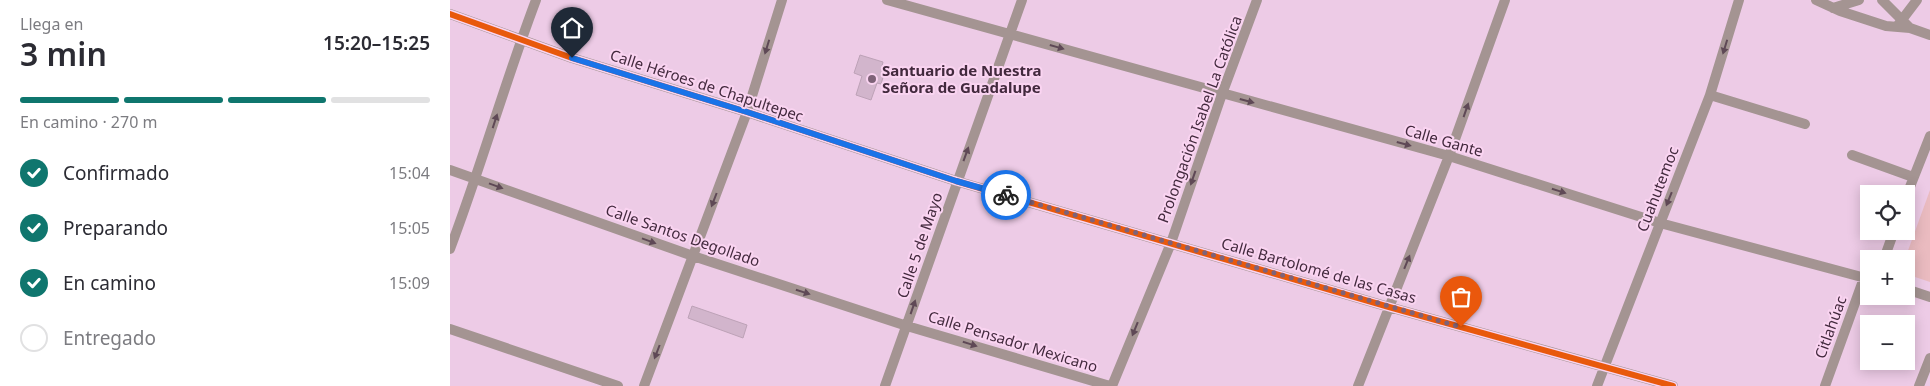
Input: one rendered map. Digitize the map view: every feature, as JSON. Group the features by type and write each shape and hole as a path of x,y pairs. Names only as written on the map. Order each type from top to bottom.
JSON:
{"street":[{"path":"450,249 476,179 521,39 536,0"},
{"path":"644,386 747,112 782,0"},
{"name":"Calle Gante","path":"887,0 1449,156 1660,223 1860,276"},
{"name":"Calle 5 de Mayo","path":"885,386 956,181 1022,0"},
{"name":"Prolongación Isabel La Católica","path":"1111,386 1170,243 1257,0"},
{"path":"1358,386 1449,156 1505,0"},
{"name":"Cuahutemoc","path":"1597,386 1710,95 1739,0"},
{"path":"1816,0 1833,8 1886,26 1899,24 1930,35"},
{"path":"1833,8 1859,0"},
{"path":"1882,0 1899,24"},
{"path":"1899,24 1917,0"},
{"name":"Calle Héroes de Chapultepec","path":"450,14 572,58 747,112 956,181"},
{"path":"1710,95 1805,124"},
{"path":"1911,185 1930,136"},
{"path":"1852,155 1914,177"},
{"name":"Calle Santos Degollado","path":"450,170 693,256 907,326"},
{"name":"Calle Bartolomé de las Casas","path":"956,181 1389,307 1673,386"},
{"path":"1915,292 1930,297"},
{"name":"Citlahúac","path":"1825,386 1860,294"},
{"name":"Calle Pensador Mexicano","path":"907,326 1111,386"},
{"path":"450,329 618,386"},
{"path":"1919,386 1930,358"}],"shaded area":[{"path":"1930,190 1930,282 1915,277 1915,250 1908,250 1912,240 1915,240 1915,231"}],"building":[{"name":"Santuario de Nuestra Señora de Guadalupe","path":"860,55 883,62 881,70 885,71 881,84 877,83 871,100 856,95 862,76 854,73"},
{"path":"692,306 747,325 743,338 688,318"}],"cycle path":[{"path":"450,14 572,58 747,112 956,181 1389,307 1673,386"}],"way so far":[{"path":"1006,195 1461,327"}],"place":[{"name":"Santuario de Nuestra Señora de Guadalupe","path":"872,79"}],"route":[{"path":"572,58 747,112 956,181 1006,195"}]}
